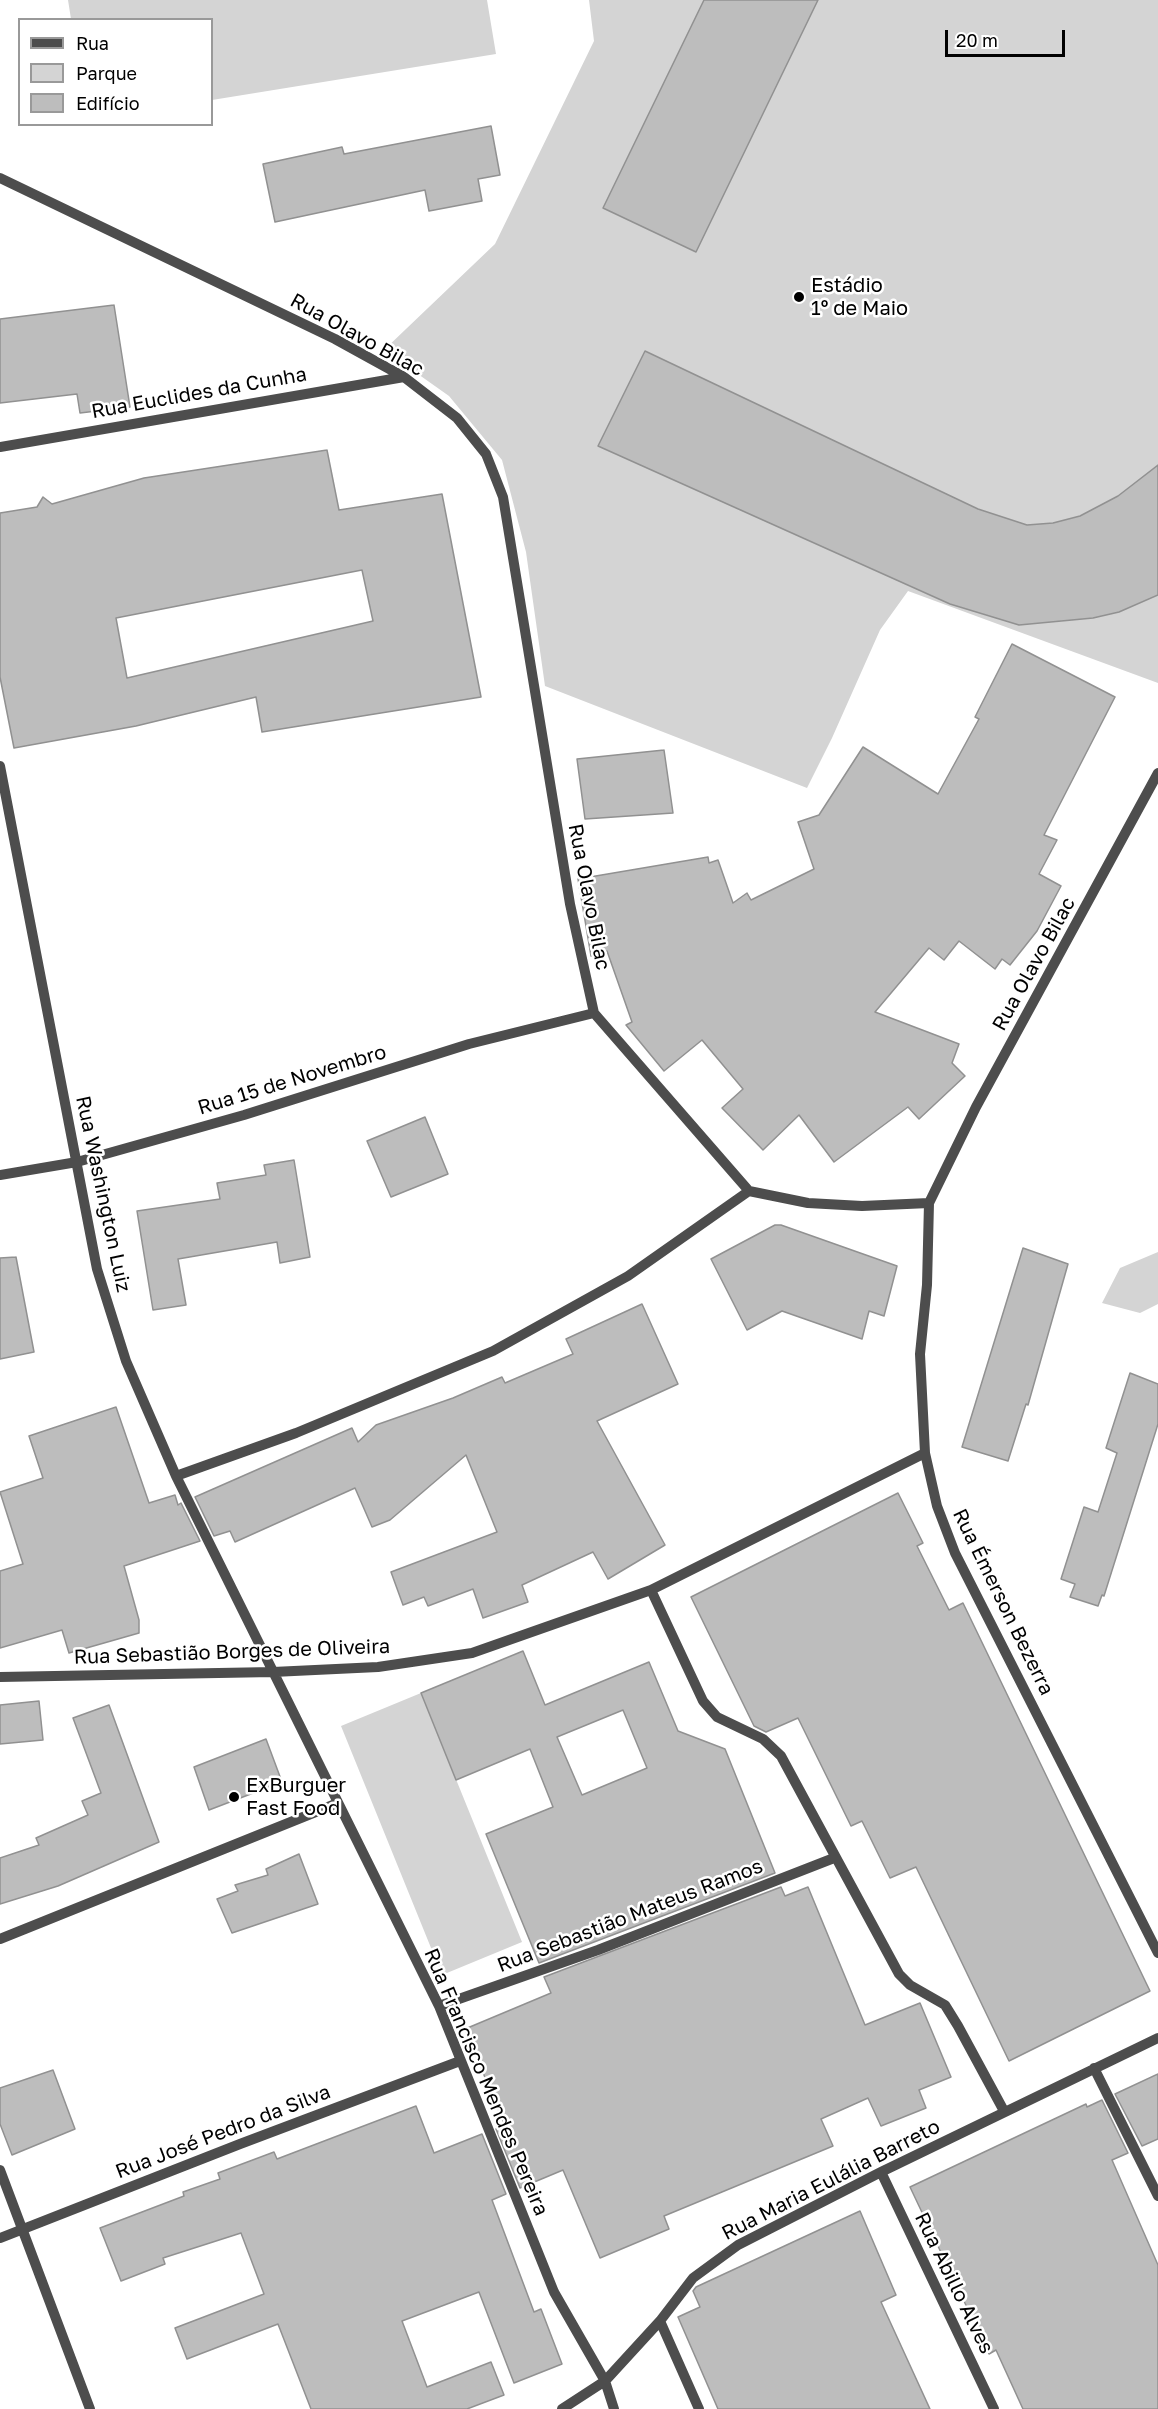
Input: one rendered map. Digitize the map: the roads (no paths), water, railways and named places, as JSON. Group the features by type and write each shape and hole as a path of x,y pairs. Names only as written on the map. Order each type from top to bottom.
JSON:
{"street":[{"name":"Rua Olavo Bilac","path":"0,178 335,339 404,377 457,418 486,454 503,497 570,904 594,1013 749,1191"},
{"name":"Rua Euclides da Cunha","path":"0,447 404,377"},
{"name":"Rua Washington Luiz","path":"0,766 97,1269 126,1361 176,1476 273,1672"},
{"name":"Rua Olavo Bilac","path":"929,1203 976,1107 1158,773"},
{"name":"Rua 15 de Novembro","path":"0,1175 77,1162 244,1114 469,1044 594,1013"},
{"path":"176,1476 296,1433 493,1351 628,1276 749,1191 808,1203 862,1206 929,1203"},
{"name":"Rua Émerson Bezerra","path":"929,1203 927,1285 920,1354 925,1453 937,1506 955,1554 1158,1953"},
{"name":"Rua Sebastião Borges de Oliveira","path":"0,1677 273,1672 378,1667 472,1653 651,1590 925,1453"},
{"path":"651,1590 703,1701 717,1717 762,1739 781,1756 834,1858 899,1974 910,1985 945,2005 1004,2111"},
{"name":"Rua Francisco Mendes Pereira","path":"273,1672 439,2006 554,2292 605,2381 614,2409"},
{"path":"0,1939 338,1803"},
{"name":"Rua Sebastião Mateus Ramos","path":"439,2006 598,1950 834,1858"},
{"name":"Rua Maria Eulália Barreto","path":"562,2409 605,2381 660,2321 693,2278 738,2245 1004,2111 1158,2038"},
{"name":"Rua José Pedro da Silva","path":"0,2238 460,2061"},
{"path":"1094,2068 1158,2196"},
{"path":"0,2170 90,2409"},
{"name":"Rua Abillo Alves","path":"881,2172 994,2409"},
{"path":"660,2321 699,2409"}],"place":[{"name":"Estádio 1º de Maio","path":"799,297"},
{"name":"ExBurguer Fast Food","path":"234,1797"}]}
